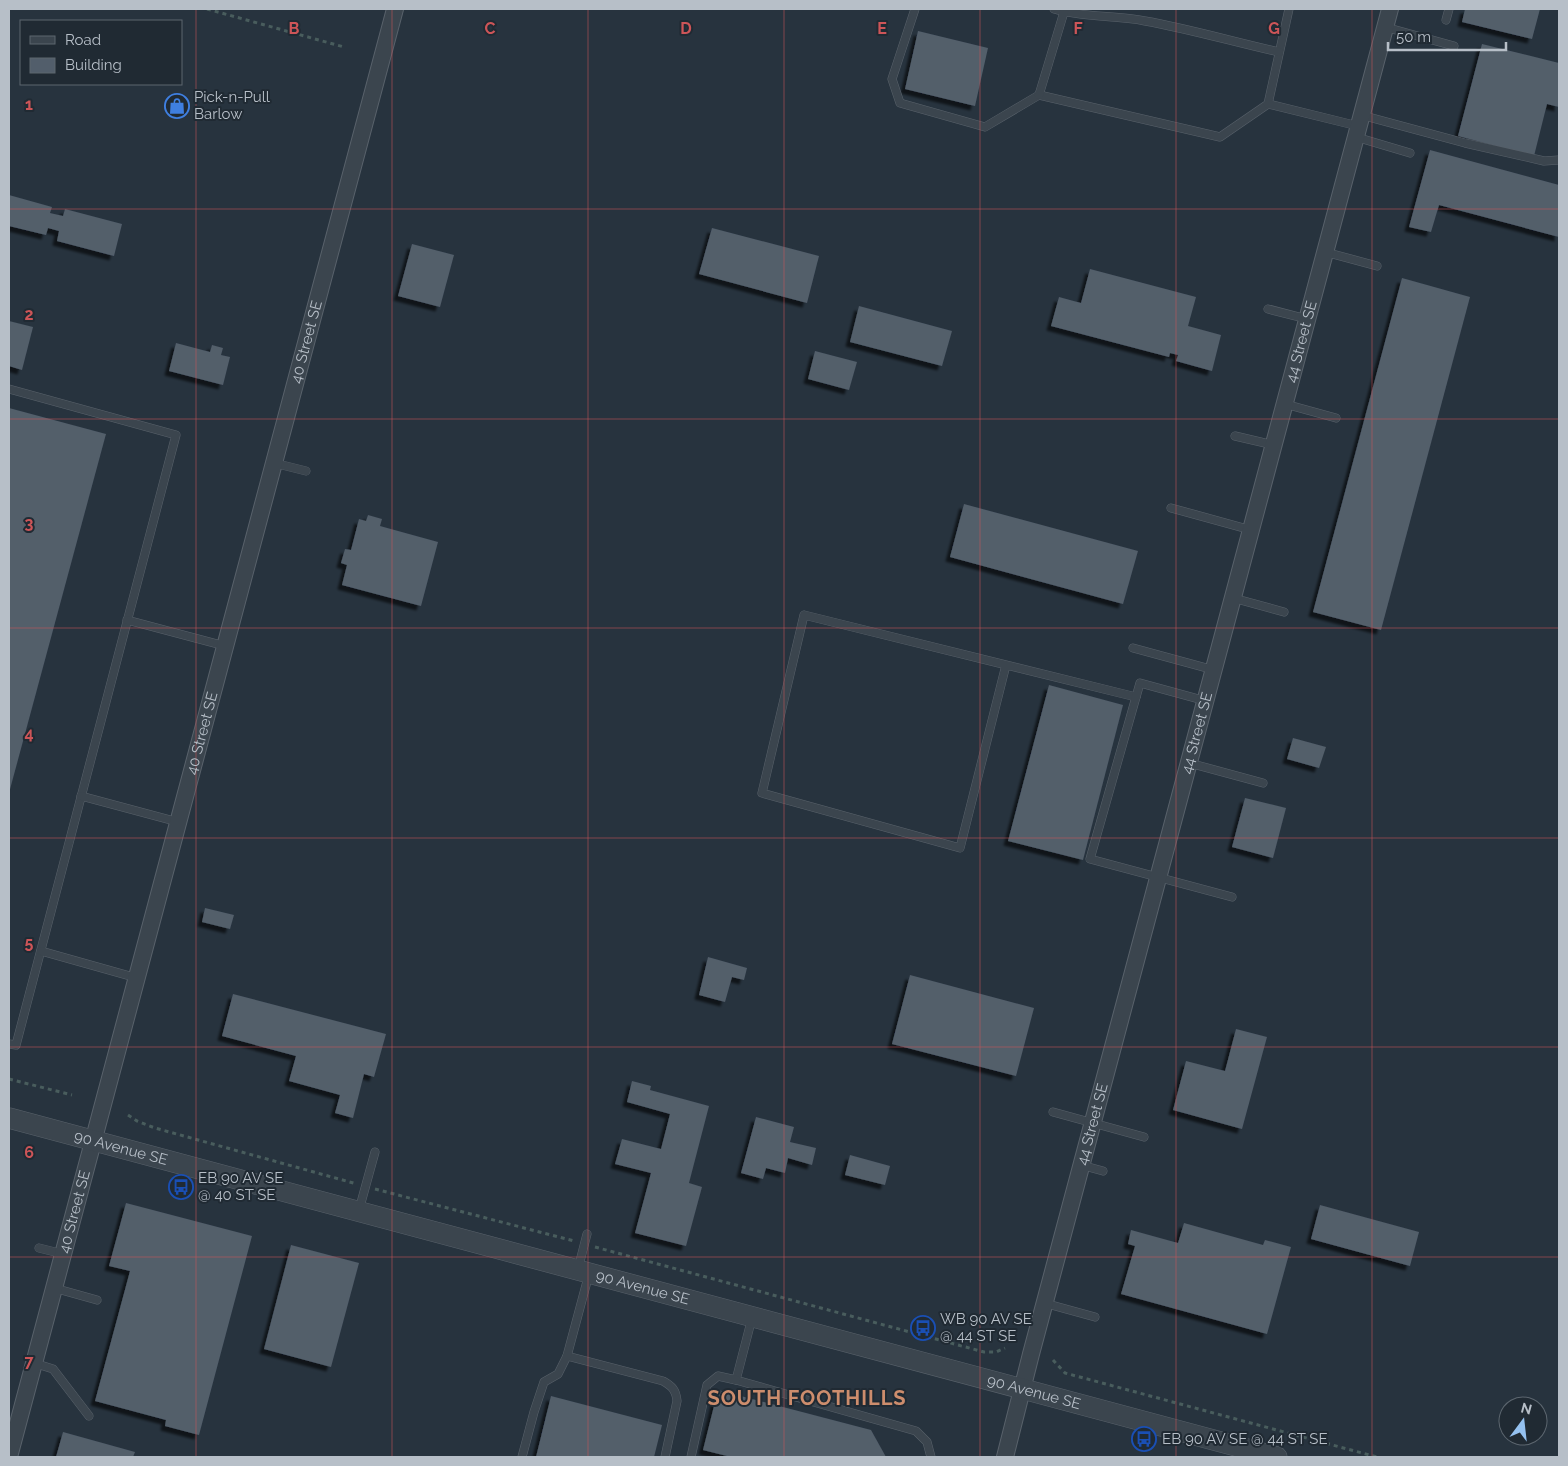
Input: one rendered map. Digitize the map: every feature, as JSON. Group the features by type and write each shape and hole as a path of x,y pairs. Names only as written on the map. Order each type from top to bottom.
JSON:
{"street":[{"name":"40 Street SE","path":"9,1457 395,9"},
{"name":"44 Street SE","path":"1004,1457 1390,9"},
{"name":"90 Avenue SE","path":"9,1118 1277,1457"}],"lane":[{"path":"915,9 892,79 900,103 985,127 1039,95 1064,12"},
{"path":"1054,9 1064,12 1101,13 1144,21 1279,52"},
{"path":"1039,95 1220,136 1268,104 1290,9"},
{"path":"1446,20 1449,9"},
{"path":"1385,27 1454,46"},
{"path":"1268,104 1358,126 1465,143 1544,161 1559,160"},
{"path":"1358,126 1410,152"},
{"path":"1325,252 1377,266"},
{"path":"1268,309 1307,319"},
{"path":"9,389 176,435 16,1045 9,1044"},
{"path":"1285,404 1336,418"},
{"path":"1235,436 1274,445"},
{"path":"274,463 306,471"},
{"path":"1171,508 1251,530"},
{"path":"1233,598 1284,612"},
{"path":"1006,665 960,848 762,794 804,615 1136,697"},
{"path":"128,620 225,646"},
{"path":"1133,648 1214,670"},
{"path":"1206,701 1140,683 1090,859 1232,897"},
{"path":"1189,763 1262,783"},
{"path":"81,796 178,822"},
{"path":"41,951 137,978"},
{"path":"1053,1112 1144,1137"},
{"path":"358,1212 375,1152"},
{"path":"1081,1165 1103,1171"},
{"path":"522,1457 544,1382 558,1374 568,1356 583,1272 587,1234"},
{"path":"40,1248 63,1254"},
{"path":"54,1288 97,1300"},
{"path":"1044,1303 1096,1317"},
{"path":"736,1380 752,1318"},
{"path":"568,1356 663,1381 672,1386 678,1401 665,1457"},
{"path":"34,1363 53,1368 89,1416"},
{"path":"690,1457 707,1385 718,1376 916,1431 927,1442 931,1457"}],"path":[{"path":"206,9 344,47"},
{"path":"9,1079 72,1095"},
{"path":"128,1115 137,1121 155,1128 365,1187 585,1244 984,1352 996,1352 1005,1348"},
{"path":"1053,1360 1065,1373 1377,1457"}],"building":[{"path":"1465,9 1540,9 1532,39 1462,22"},
{"path":"918,31 988,48 975,106 905,89"},
{"path":"1482,44 1559,63 1559,107 1547,104 1534,156 1458,136"},
{"path":"1430,150 1559,185 1559,237 1439,205 1431,232 1409,227"},
{"path":"9,195 52,207 50,213 63,216 65,209 122,224 114,256 57,241 59,231 48,228 46,235 9,226"},
{"path":"712,228 819,256 807,303 699,274"},
{"path":"412,244 454,255 440,307 398,296"},
{"path":"1090,269 1196,297 1188,326 1221,335 1212,371 1176,361 1178,355 1170,353 1169,357 1051,326 1059,297 1081,303"},
{"path":"1402,278 1470,297 1381,630 1313,612"},
{"path":"859,306 952,331 942,366 850,342"},
{"path":"9,321 33,327 22,370 9,366"},
{"path":"176,343 210,352 212,345 223,348 221,355 230,357 223,385 169,371"},
{"path":"815,351 857,362 849,390 808,379"},
{"path":"9,408 106,434 9,793"},
{"path":"964,504 1138,551 1123,604 950,557"},
{"path":"368,515 382,519 380,526 438,542 421,606 342,585 347,565 341,563 345,549 351,550 359,519 366,521"},
{"path":"1049,685 1123,705 1083,860 1008,841"},
{"path":"1293,738 1326,747 1319,768 1287,759"},
{"path":"1245,798 1286,808 1273,858 1232,847"},
{"path":"205,908 234,915 230,929 202,922"},
{"path":"708,957 747,968 744,980 732,977 725,1002 699,995"},
{"path":"910,975 1034,1008 1016,1076 892,1044"},
{"path":"233,994 386,1034 374,1077 364,1074 353,1118 335,1113 340,1095 289,1081 296,1056 222,1036"},
{"path":"1236,1029 1267,1037 1242,1129 1173,1110 1186,1061 1225,1071"},
{"path":"632,1081 651,1086 650,1090 709,1106 689,1183 702,1187 686,1246 635,1233 651,1173 615,1164 622,1139 661,1149 670,1114 627,1102"},
{"path":"756,1117 794,1127 790,1142 816,1148 812,1165 788,1158 785,1173 766,1168 763,1179 741,1173"},
{"path":"850,1155 890,1166 885,1185 845,1175"},
{"path":"126,1203 252,1236 199,1435 165,1426 166,1420 95,1401 130,1271 109,1266"},
{"path":"1320,1205 1419,1232 1410,1266 1311,1239"},
{"path":"1184,1223 1263,1245 1265,1240 1291,1247 1267,1334 1121,1294 1135,1246 1128,1244 1131,1230 1178,1243"},
{"path":"291,1245 359,1263 331,1367 264,1349"},
{"path":"718,1390 871,1430 886,1457 731,1457 703,1450"},
{"path":"551,1396 662,1425 654,1457 536,1457"},
{"path":"63,1432 135,1452 133,1457 56,1457"}],"place":[{"name":"Pick-n-Pull Barlow","path":"177,106"},
{"name":"EB 90 AV SE @ 40 ST SE","path":"181,1187"},
{"name":"WB 90 AV SE @ 44 ST SE","path":"923,1328"},
{"name":"EB 90 AV SE @ 44 ST SE","path":"1144,1439"}],"district":[{"name":"SOUTH FOOTHILLS","path":"807,1398"}]}
